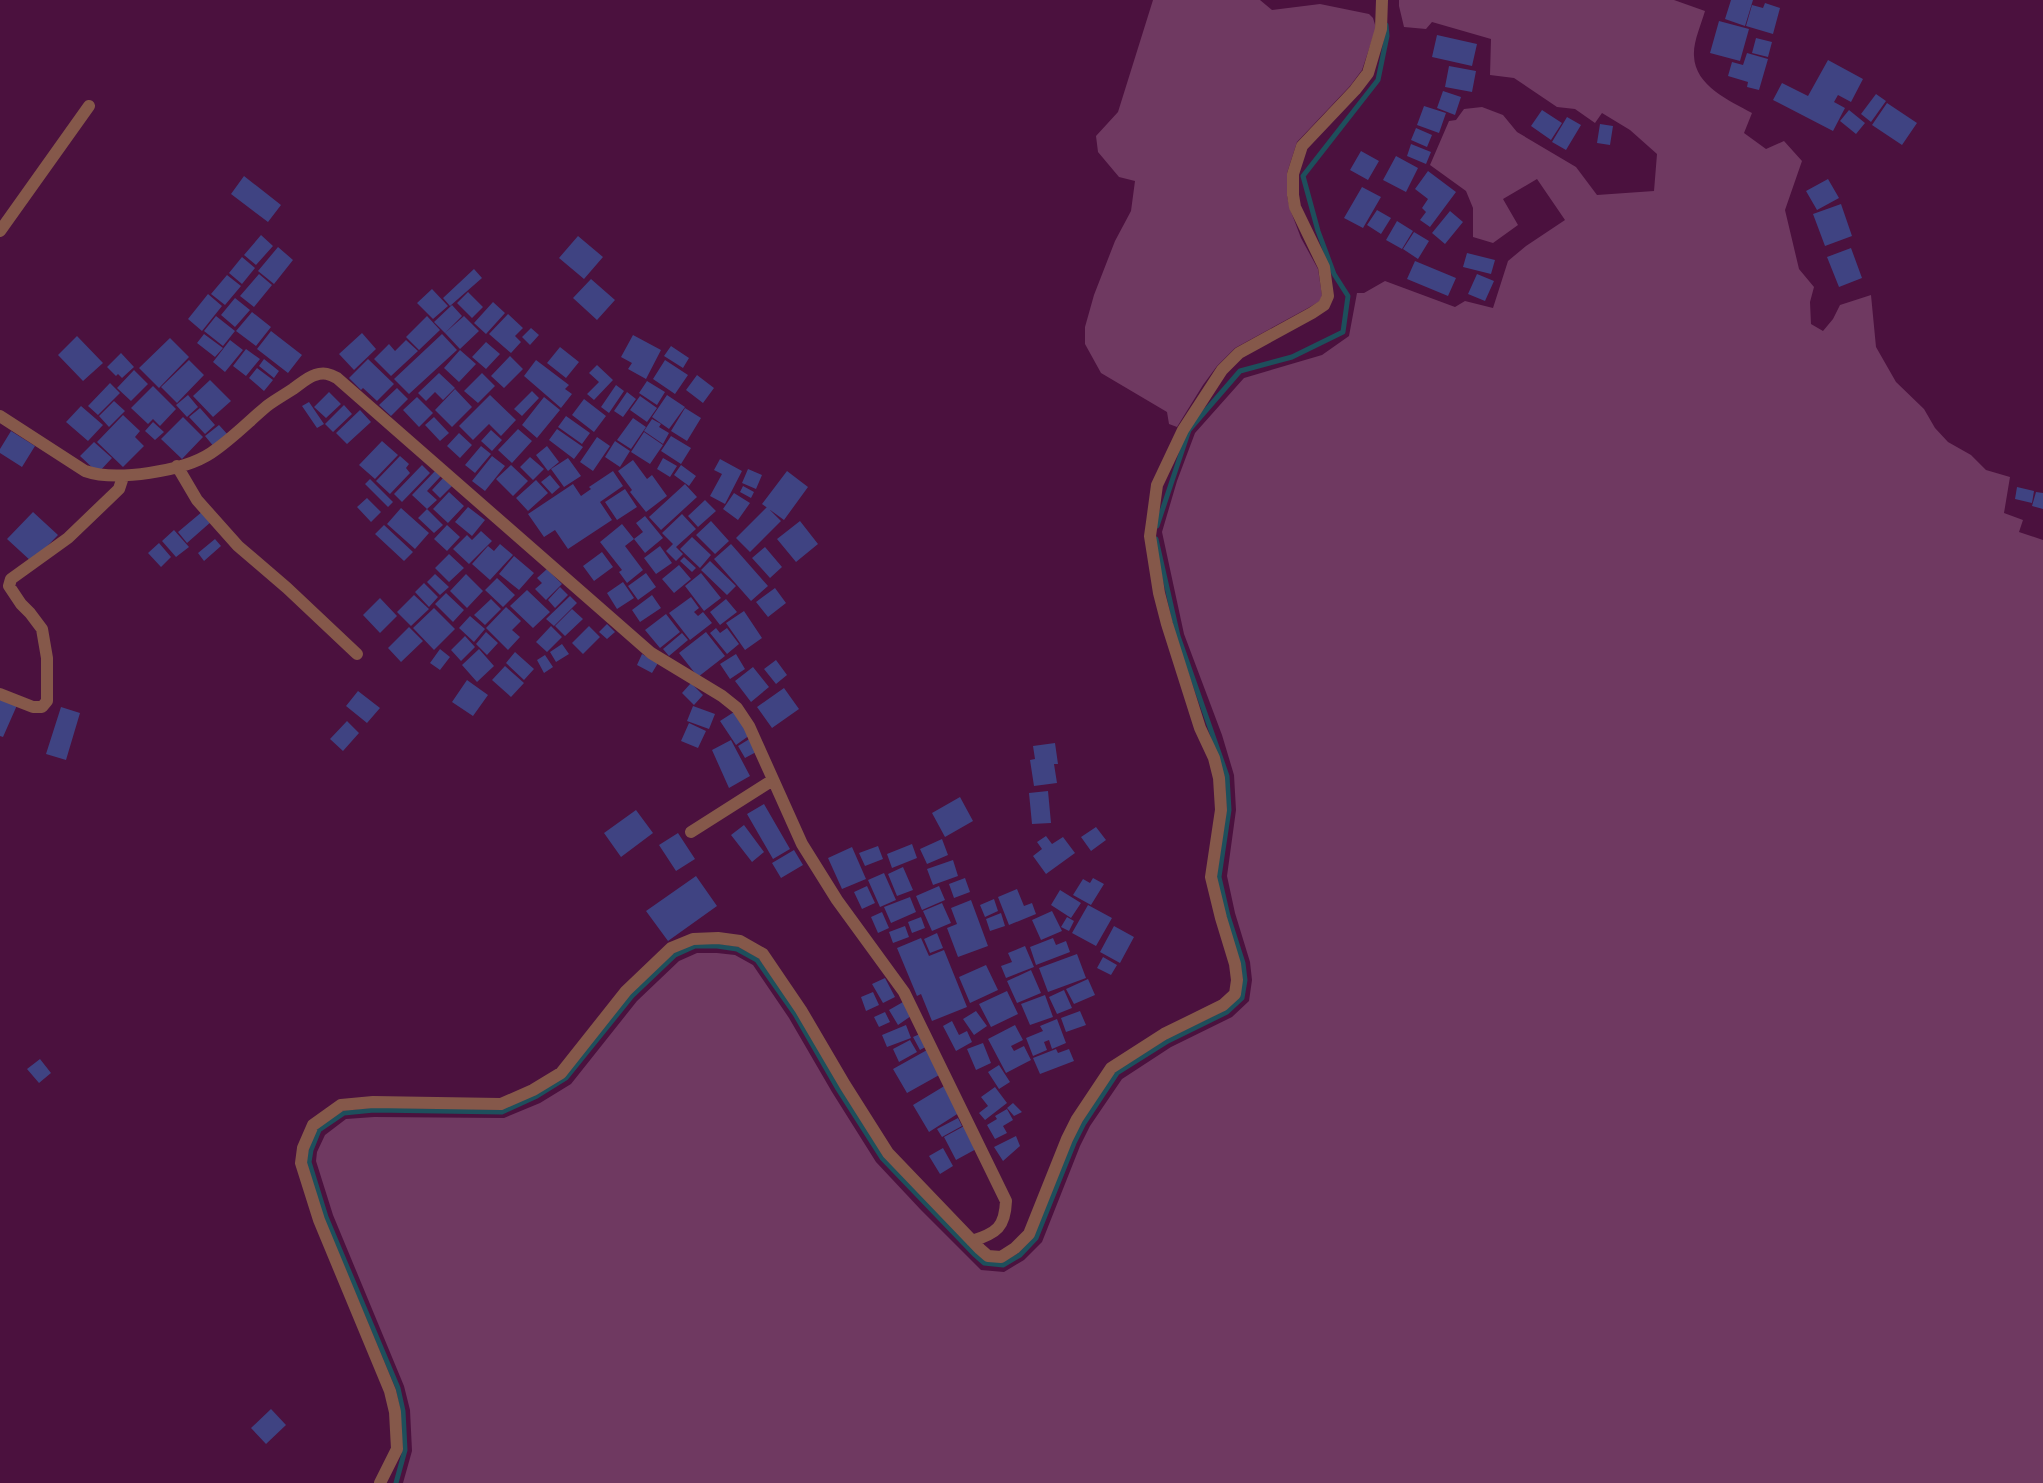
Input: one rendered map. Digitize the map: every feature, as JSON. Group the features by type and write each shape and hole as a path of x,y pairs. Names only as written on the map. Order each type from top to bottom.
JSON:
{"street":[{"path":"380,1483 397,1449 395,1412 390,1391 319,1220 301,1163 303,1148 312,1125 341,1105 373,1102 501,1104 534,1090 561,1072 626,991 671,948 693,939 718,938 740,942 763,954 801,1010 888,1153 988,1256 1001,1257 1015,1248 1029,1234 1067,1140 1078,1119 1111,1068 1164,1034 1223,1005 1235,994 1237,980 1236,964 1221,918 1212,877 1221,810 1219,778 1214,758 1200,728 1159,593 1150,536 1157,485 1183,430 1222,370 1238,353 1324,305 1328,296 1324,267 1295,207 1293,174 1302,146 1355,90 1368,73 1382,29 1382,0"},
{"path":"0,231 89,106"},
{"path":"0,416 85,471 94,474 123,477 177,466 210,454 236,436 267,407 313,375 331,374 651,653 685,675 708,686 737,708 749,726 802,844 862,935 904,992 1006,1200 1005,1217 997,1229 972,1241"},
{"path":"177,466 197,500 238,546 287,588 357,654"},
{"path":"0,694 33,707 42,707 47,701 47,658 42,629 12,594 9,586 11,579 68,538 119,489 123,477"},
{"path":"692,832 773,780"}],"shaded area":[{"path":"1153,0 1260,0 1272,10 1320,4 1369,14 1373,18 1376,28 1362,70 1350,86 1297,142 1287,173 1287,196 1290,209 1301,238 1318,269 1322,295 1320,301 1235,348 1217,366 1203,385 1177,427 1169,424 1167,412 1101,373 1085,344 1085,327 1094,295 1115,241 1131,211 1135,181 1119,177 1098,152 1096,136 1118,112"},
{"path":"1399,0 1674,0 1705,11 1694,51 1696,67 1700,76 1724,98 1752,113 1744,133 1766,149 1784,141 1802,161 1785,210 1799,269 1814,287 1810,302 1811,324 1823,331 1833,319 1840,305 1871,295 1876,347 1896,382 1924,409 1935,428 1948,442 1971,455 1986,470 2010,477 2004,513 2023,520 2019,532 2043,540 2043,1483 403,1483 412,1451 410,1410 404,1386 333,1215 316,1161 317,1152 325,1135 346,1119 374,1117 504,1118 540,1103 571,1084 637,1001 679,961 697,953 735,955 753,965 789,1018 876,1162 981,1270 1004,1272 1024,1260 1042,1242 1080,1146 1090,1126 1122,1079 1171,1047 1232,1017 1249,1001 1252,980 1250,962 1235,913 1227,876 1236,810 1234,775 1222,735 1184,634 1162,532 1177,481 1195,433 1244,378 1322,355 1349,336 1357,293 1364,293 1385,281 1455,307 1465,301 1493,308 1508,261 1526,246 1565,220 1537,179 1503,199 1518,225 1493,243 1473,237 1473,208 1466,191 1430,165 1449,121 1456,120 1464,109 1482,107 1503,115 1517,132 1576,167 1597,195 1654,191 1657,154 1630,130 1602,113 1595,123 1575,109 1557,107 1514,78 1490,75 1491,39 1432,22 1426,29 1404,27"}],"building":[{"path":"1731,0 1753,0 1745,26 1725,19"},
{"path":"1765,3 1780,8 1773,34 1746,26 1752,5 1763,8"},
{"path":"1719,21 1749,29 1740,61 1710,53"},
{"path":"1437,35 1477,44 1472,66 1432,57"},
{"path":"1756,38 1772,42 1768,57 1752,53"},
{"path":"1747,53 1768,59 1759,90 1747,87 1748,82 1728,76 1732,62 1743,65"},
{"path":"1828,60 1863,79 1851,102 1838,95 1834,102 1845,108 1833,131 1773,100 1782,83 1808,96"},
{"path":"1449,66 1476,71 1472,92 1445,87"},
{"path":"1443,91 1461,97 1455,115 1437,108"},
{"path":"1876,94 1886,101 1871,122 1861,114"},
{"path":"1887,103 1917,123 1902,145 1872,125"},
{"path":"1424,106 1446,113 1439,133 1417,125"},
{"path":"1542,110 1562,123 1551,140 1531,126"},
{"path":"1849,110 1865,123 1856,134 1840,121"},
{"path":"1567,117 1581,125 1566,150 1552,142"},
{"path":"1600,124 1613,126 1610,145 1597,143"},
{"path":"1416,128 1432,135 1427,147 1411,140"},
{"path":"1411,144 1431,152 1426,164 1407,156"},
{"path":"1361,151 1379,161 1368,180 1350,170"},
{"path":"1396,156 1418,168 1406,192 1383,180"},
{"path":"1428,171 1456,192 1430,227 1420,220 1426,212 1422,208 1428,199 1415,189"},
{"path":"244,176 281,205 268,222 231,194"},
{"path":"1828,179 1839,198 1817,210 1806,191"},
{"path":"1362,187 1381,197 1363,228 1344,218"},
{"path":"1841,204 1852,236 1825,246 1813,214"},
{"path":"1377,210 1391,218 1381,234 1367,225"},
{"path":"1450,211 1463,222 1445,244 1432,233"},
{"path":"1397,221 1413,231 1402,249 1386,240"},
{"path":"1414,232 1429,241 1418,259 1403,249"},
{"path":"261,235 273,246 256,265 244,255"},
{"path":"578,236 603,257 584,279 559,258"},
{"path":"278,247 293,260 274,284 258,271"},
{"path":"1851,248 1862,278 1839,287 1827,257"},
{"path":"1467,253 1495,260 1491,274 1463,267"},
{"path":"242,257 255,268 242,284 229,273"},
{"path":"1415,261 1456,278 1448,296 1407,279"},
{"path":"474,269 482,278 450,306 443,298"},
{"path":"259,274 272,285 254,307 240,296"},
{"path":"1477,274 1494,281 1485,301 1468,294"},
{"path":"227,275 241,286 225,305 211,294"},
{"path":"591,279 615,300 597,320 573,298"},
{"path":"432,289 448,306 433,319 417,303"},
{"path":"468,292 483,307 472,318 457,303"},
{"path":"208,294 222,306 202,331 188,319"},
{"path":"235,298 250,310 235,327 221,315"},
{"path":"493,302 505,313 486,334 474,323"},
{"path":"452,305 462,316 445,333 434,322"},
{"path":"252,312 271,327 256,346 236,331"},
{"path":"508,314 523,328 515,336 521,342 511,353 489,334"},
{"path":"216,316 235,331 223,346 204,331"},
{"path":"427,316 440,330 419,350 406,337"},
{"path":"464,316 479,331 460,349 445,333"},
{"path":"531,328 539,335 530,345 522,337"},
{"path":"271,331 302,355 288,373 257,349"},
{"path":"362,333 376,349 354,370 339,354"},
{"path":"204,334 223,348 215,357 197,343"},
{"path":"442,334 457,350 409,394 394,379"},
{"path":"633,335 661,350 646,379 628,369 632,363 621,357"},
{"path":"77,336 103,363 83,381 58,355"},
{"path":"170,338 189,357 159,388 139,368"},
{"path":"230,340 243,350 225,372 213,362"},
{"path":"406,340 418,351 391,376 374,359 389,344 395,351"},
{"path":"486,342 500,354 486,369 472,357"},
{"path":"671,346 689,358 683,368 664,356"},
{"path":"560,347 579,362 566,378 547,363"},
{"path":"246,349 260,359 246,376 233,366"},
{"path":"460,350 476,364 459,382 444,368"},
{"path":"121,353 134,367 122,378 118,374 116,376 107,367"},
{"path":"510,356 523,369 504,388 491,376"},
{"path":"264,359 279,371 274,378 259,366"},
{"path":"368,359 394,384 377,401 363,388 361,390 349,378"},
{"path":"189,360 204,375 177,403 161,387"},
{"path":"536,360 569,385 565,389 572,394 561,408 524,376"},
{"path":"665,360 688,375 675,394 653,379"},
{"path":"597,365 613,380 594,400 587,394 599,382 589,373"},
{"path":"257,368 273,380 264,391 249,378"},
{"path":"134,370 148,384 131,401 117,388"},
{"path":"439,373 455,388 443,400 435,392 426,401 418,393"},
{"path":"482,373 495,386 478,403 464,391"},
{"path":"697,375 714,388 703,403 686,390"},
{"path":"210,380 231,401 213,417 193,396"},
{"path":"647,381 665,392 657,405 639,393"},
{"path":"110,383 120,393 98,415 88,406"},
{"path":"616,385 624,391 609,413 601,407"},
{"path":"153,386 176,409 160,426 153,419 148,424 131,408"},
{"path":"397,388 408,399 391,416 379,405"},
{"path":"455,389 472,407 452,427 435,410"},
{"path":"532,391 539,398 522,416 514,409"},
{"path":"329,392 341,404 326,418 314,407"},
{"path":"627,392 636,399 623,417 614,411"},
{"path":"188,395 198,407 187,417 176,405"},
{"path":"490,395 516,420 501,436 489,424 473,440 459,426"},
{"path":"667,395 685,407 669,429 652,417"},
{"path":"640,396 657,408 647,422 630,410"},
{"path":"417,397 433,413 419,427 403,410"},
{"path":"544,397 560,410 537,438 522,425"},
{"path":"584,399 606,416 594,432 572,415"},
{"path":"114,401 125,411 109,427 99,416"},
{"path":"309,402 324,424 317,428 302,406"},
{"path":"344,405 352,414 333,432 325,424"},
{"path":"81,406 103,425 88,441 66,422"},
{"path":"200,408 215,425 205,434 189,417"},
{"path":"685,408 701,418 687,441 671,431"},
{"path":"360,410 371,422 347,444 336,433"},
{"path":"123,415 140,431 135,437 144,446 123,467 97,442"},
{"path":"566,416 590,433 582,444 558,427"},
{"path":"183,417 203,437 182,459 161,439"},
{"path":"434,417 449,433 440,441 425,425"},
{"path":"633,418 646,427 631,449 617,440"},
{"path":"652,419 661,424 659,427 669,433 663,444 644,431"},
{"path":"153,422 164,432 155,440 145,431"},
{"path":"219,425 229,436 215,448 205,436"},
{"path":"518,429 532,441 512,463 498,450"},
{"path":"557,429 583,447 574,459 549,440"},
{"path":"491,430 502,440 492,451 481,441"},
{"path":"11,431 35,446 22,467 0,453 0,449"},
{"path":"644,432 663,445 650,464 631,452"},
{"path":"459,433 472,445 460,458 447,446"},
{"path":"671,436 691,448 681,464 661,451"},
{"path":"597,437 610,446 593,471 580,462"},
{"path":"382,441 398,455 375,479 359,465"},
{"path":"615,441 630,451 620,467 605,457"},
{"path":"94,442 112,458 98,473 80,456"},
{"path":"481,446 491,454 475,473 465,465"},
{"path":"547,446 559,462 548,471 536,455"},
{"path":"400,456 409,464 406,468 410,473 390,494 376,481"},
{"path":"492,456 505,466 485,491 472,481"},
{"path":"530,457 544,469 533,480 520,467"},
{"path":"568,458 581,476 564,487 551,469"},
{"path":"663,458 677,466 670,477 657,469"},
{"path":"720,459 742,471 725,504 710,496 722,474 714,470"},
{"path":"633,460 647,479 652,475 667,496 646,512 630,492 632,490 618,471"},
{"path":"422,465 430,473 402,502 394,494"},
{"path":"511,465 528,481 513,496 496,479"},
{"path":"681,465 696,476 689,486 674,475"},
{"path":"748,469 762,475 756,489 742,483"},
{"path":"435,471 441,476 427,491 437,500 427,509 412,495"},
{"path":"613,471 623,486 600,502 612,520 568,549 555,530 544,537 528,514 573,484 581,496 591,489 589,487"},
{"path":"787,471 808,487 784,520 762,504"},
{"path":"550,475 560,487 552,494 541,482"},
{"path":"444,477 453,485 440,498 432,490"},
{"path":"370,479 393,502 388,507 365,484"},
{"path":"536,480 548,493 528,511 516,498"},
{"path":"685,484 697,497 661,530 649,517"},
{"path":"743,486 754,492 751,498 740,492"},
{"path":"2017,487 2034,491 2032,503 2015,499"},
{"path":"625,489 637,507 617,520 605,502"},
{"path":"449,492 464,506 448,523 433,509"},
{"path":"2036,492 2043,493 2043,509 2032,506"},
{"path":"734,493 750,503 738,520 723,509"},
{"path":"367,498 381,512 371,522 357,507"},
{"path":"705,500 716,511 698,527 688,516"},
{"path":"468,507 485,520 472,536 455,522"},
{"path":"767,507 781,521 750,552 736,538"},
{"path":"401,508 429,533 415,549 387,524"},
{"path":"427,509 443,525 434,533 418,518"},
{"path":"203,511 212,521 187,543 178,532"},
{"path":"33,512 58,535 32,562 7,539"},
{"path":"682,514 696,529 676,547 683,554 676,561 666,551 673,544 662,533"},
{"path":"645,516 663,538 645,553 634,539 643,532 636,523"},
{"path":"711,521 729,541 715,554 696,535"},
{"path":"800,521 818,544 796,562 777,539"},
{"path":"622,524 634,539 625,546 643,570 627,583 619,572 622,570 600,542"},
{"path":"384,525 413,552 404,561 375,534"},
{"path":"447,525 460,537 447,551 434,539"},
{"path":"174,530 189,547 176,557 162,541"},
{"path":"481,531 492,541 469,564 453,549 467,535 472,540"},
{"path":"692,537 711,555 700,568 680,549"},
{"path":"215,539 221,546 204,561 198,553"},
{"path":"159,543 171,557 161,567 148,553"},
{"path":"500,544 513,555 490,580 472,564 488,546 494,551"},
{"path":"731,544 768,586 751,601 714,559"},
{"path":"660,546 672,563 656,574 644,558"},
{"path":"765,547 782,567 770,578 752,558"},
{"path":"602,552 613,567 594,581 583,566"},
{"path":"449,554 464,568 449,582 435,568"},
{"path":"514,556 534,573 519,590 499,574"},
{"path":"684,557 696,568 692,572 680,561"},
{"path":"710,561 736,586 727,595 701,570"},
{"path":"679,565 691,579 674,593 662,579"},
{"path":"547,569 562,584 546,600 535,589 542,583 537,578"},
{"path":"646,573 656,587 638,600 628,586"},
{"path":"701,573 721,598 704,611 685,586"},
{"path":"435,574 449,587 440,595 427,582"},
{"path":"466,574 483,591 467,608 450,591"},
{"path":"497,578 515,595 503,607 485,590"},
{"path":"623,582 634,598 617,609 607,593"},
{"path":"424,583 438,597 429,607 415,592"},
{"path":"560,587 568,595 555,608 548,600"},
{"path":"775,588 786,603 768,617 756,602"},
{"path":"527,590 550,612 533,628 510,606"},
{"path":"446,593 464,610 453,622 435,604"},
{"path":"414,595 429,609 411,626 397,612"},
{"path":"652,595 661,608 640,622 632,610"},
{"path":"570,596 577,603 554,626 546,619"},
{"path":"691,597 699,608 694,612 698,616 703,612 712,623 690,640 669,613"},
{"path":"380,598 397,616 380,633 363,615"},
{"path":"491,599 501,609 485,625 474,615"},
{"path":"726,599 737,612 720,625 710,612"},
{"path":"506,607 521,621 512,630 520,637 508,650 486,628"},
{"path":"434,608 455,629 434,650 413,628"},
{"path":"572,609 583,619 565,636 555,626"},
{"path":"744,611 762,638 745,650 726,623"},
{"path":"666,614 680,632 660,648 645,630"},
{"path":"470,616 485,629 474,642 459,628"},
{"path":"607,624 615,632 607,639 599,632"},
{"path":"551,626 562,637 547,652 536,642"},
{"path":"589,626 600,637 583,654 572,643"},
{"path":"409,627 423,641 401,662 388,648"},
{"path":"716,628 720,633 727,628 739,644 727,654 710,633"},
{"path":"486,632 498,643 487,655 476,644"},
{"path":"706,632 725,656 698,677 679,653"},
{"path":"682,633 688,640 669,656 663,649"},
{"path":"465,636 475,647 461,661 451,650"},
{"path":"562,644 569,654 556,662 550,652"},
{"path":"440,649 450,657 440,670 430,663"},
{"path":"479,649 494,666 477,682 462,665"},
{"path":"515,652 534,669 524,680 506,663"},
{"path":"642,654 658,663 652,673 637,665"},
{"path":"736,654 745,669 730,679 720,664"},
{"path":"545,655 553,667 544,673 537,660"},
{"path":"776,660 787,675 776,684 764,669"},
{"path":"505,666 524,683 511,697 492,680"},
{"path":"753,667 769,687 751,702 735,681"},
{"path":"467,680 488,695 473,716 452,702"},
{"path":"691,683 703,695 694,705 682,693"},
{"path":"784,688 799,709 772,728 757,707"},
{"path":"358,691 380,708 367,723 346,706"},
{"path":"2,696 18,703 3,737 0,736 0,701"},
{"path":"693,706 715,714 709,729 687,721"},
{"path":"61,707 80,713 66,760 46,754"},
{"path":"734,712 750,735 736,745 720,721"},
{"path":"347,721 359,733 343,751 330,739"},
{"path":"689,723 706,731 698,748 681,741"},
{"path":"751,738 758,751 745,758 738,746"},
{"path":"731,740 750,776 729,788 712,750"},
{"path":"1055,743 1058,764 1054,764 1057,783 1034,786 1030,760 1035,759 1033,746"},
{"path":"1048,791 1051,823 1032,824 1029,793"},
{"path":"960,797 973,821 945,837 932,813"},
{"path":"764,804 790,849 773,859 747,814"},
{"path":"636,810 653,833 621,857 604,833"},
{"path":"744,825 764,852 752,862 731,835"},
{"path":"1096,827 1106,840 1091,851 1081,837"},
{"path":"678,833 695,859 676,871 659,845"},
{"path":"1046,836 1052,844 1063,837 1075,853 1046,874 1033,856 1042,849 1037,842"},
{"path":"942,839 948,855 927,864 920,849"},
{"path":"912,844 917,858 892,868 887,854"},
{"path":"878,846 883,859 865,866 859,853"},
{"path":"852,847 866,879 842,889 828,858"},
{"path":"794,850 803,865 781,878 772,863"},
{"path":"953,860 958,876 933,885 927,869"},
{"path":"903,867 913,890 897,896 888,874"},
{"path":"884,873 896,900 880,907 868,880"},
{"path":"696,876 717,906 668,941 646,911"},
{"path":"965,878 970,892 954,898 949,884"},
{"path":"1093,878 1104,884 1091,905 1073,895 1083,879 1090,883"},
{"path":"867,886 875,903 862,909 854,892"},
{"path":"939,886 945,900 922,910 916,896"},
{"path":"1017,889 1024,906 1032,903 1036,914 1009,925 998,897"},
{"path":"1060,890 1081,903 1071,918 1051,905"},
{"path":"910,897 916,912 891,923 884,907"},
{"path":"994,899 998,911 985,917 980,905"},
{"path":"971,900 988,946 958,957 947,928 957,924 951,908"},
{"path":"942,903 951,923 932,931 923,911"},
{"path":"1088,905 1112,918 1096,946 1072,933"},
{"path":"1052,911 1062,931 1041,940 1032,920"},
{"path":"882,912 889,928 878,933 871,917"},
{"path":"1001,913 1005,926 990,931 986,919"},
{"path":"921,917 925,928 912,933 908,922"},
{"path":"1067,917 1074,921 1069,931 1061,927"},
{"path":"905,926 909,937 893,943 889,932"},
{"path":"1114,926 1134,937 1120,963 1100,952"},
{"path":"937,933 943,948 930,953 924,939"},
{"path":"921,938 929,956 944,950 967,1007 932,1021 921,994 917,996 897,948"},
{"path":"1053,938 1056,945 1066,941 1070,952 1036,965 1030,947"},
{"path":"1025,946 1034,967 1006,978 1001,966 1012,962 1008,953"},
{"path":"1077,954 1086,978 1048,992 1039,968"},
{"path":"1103,957 1117,965 1111,975 1097,968"},
{"path":"986,965 998,990 970,1003 959,977"},
{"path":"1031,970 1041,993 1017,1003 1007,981"},
{"path":"885,978 895,997 883,1003 872,984"},
{"path":"1088,979 1095,995 1074,1004 1066,989"},
{"path":"1064,990 1072,1008 1057,1014 1049,997"},
{"path":"1007,991 1018,1014 991,1027 979,1004"},
{"path":"873,992 879,1005 866,1011 861,997"},
{"path":"1045,995 1053,1017 1030,1025 1021,1004"},
{"path":"903,1002 911,1016 898,1025 889,1010"},
{"path":"976,1011 987,1026 974,1035 963,1019"},
{"path":"1080,1011 1086,1025 1066,1032 1061,1018"},
{"path":"885,1012 890,1022 879,1027 874,1017"},
{"path":"1057,1019 1066,1043 1052,1049 1049,1040 1044,1042 1047,1050 1033,1056 1026,1038 1043,1031 1040,1026"},
{"path":"952,1021 959,1035 967,1031 972,1042 956,1051 943,1026"},
{"path":"906,1025 911,1038 887,1047 882,1035"},
{"path":"1015,1025 1023,1040 1011,1046 1014,1051 1024,1046 1031,1060 1006,1073 988,1039"},
{"path":"922,1033 929,1045 920,1050 913,1037"},
{"path":"910,1040 917,1052 899,1062 893,1049"},
{"path":"983,1043 991,1063 976,1070 967,1049"},
{"path":"1056,1049 1058,1053 1069,1049 1074,1061 1040,1074 1033,1058"},
{"path":"927,1050 941,1074 907,1093 893,1069"},
{"path":"40,1059 51,1073 39,1083 27,1069"},
{"path":"999,1065 1010,1082 999,1089 988,1072"},
{"path":"946,1085 962,1111 929,1132 913,1105"},
{"path":"995,1087 1007,1103 985,1120 979,1113 988,1106 981,1097"},
{"path":"1013,1103 1022,1112 1014,1116 1007,1108"},
{"path":"1007,1109 1013,1120 1003,1126 1007,1133 995,1139 987,1125 997,1119 995,1116"},
{"path":"958,1118 962,1126 942,1137 937,1129"},
{"path":"966,1125 978,1148 956,1160 944,1137"},
{"path":"1016,1136 1020,1146 1003,1161 994,1147"},
{"path":"943,1148 953,1166 940,1174 929,1156"},
{"path":"271,1409 286,1425 266,1444 251,1428"}],"waterway":[{"path":"1157,526 1189,430 1240,371 1292,357 1343,332 1348,296 1334,274 1318,231 1303,176 1378,80 1387,36 1386,25"},
{"path":"396,1483 405,1450 403,1411 398,1388 326,1217 309,1162 311,1150 319,1130 344,1113 374,1110 502,1112 537,1096 566,1078 632,996 675,955 695,946 717,946 737,949 757,960 795,1014 838,1089 882,1158 984,1263 1003,1265 1020,1255 1036,1238 1074,1143 1084,1123 1117,1073 1168,1041 1227,1012 1242,998 1245,980 1243,963 1228,916 1219,877 1229,810 1227,776 1178,636 1156,539"}]}
